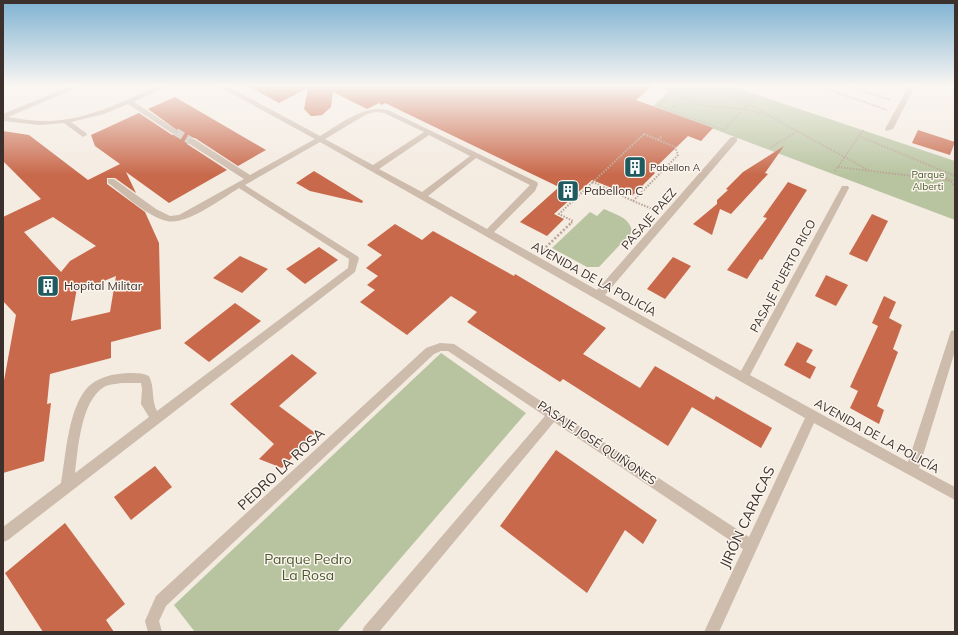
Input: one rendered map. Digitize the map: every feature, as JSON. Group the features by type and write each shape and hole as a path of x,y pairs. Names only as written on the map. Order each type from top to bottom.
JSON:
{"street":[{"path":"3,118 40,123 66,121 90,116"},
{"path":"151,116 176,132"},
{"name":"AVENIDA DE LA POLICÍA","path":"277,116 744,376 812,416 955,494"},
{"path":"112,182 153,211 169,219 181,218 360,116"},
{"path":"395,116 534,184 532,189 487,234"},
{"path":"889,129 897,116"},
{"path":"66,121 83,135"},
{"path":"373,169 429,132"},
{"name":"PASAJE PAEZ","path":"598,296 734,139"},
{"path":"191,141 250,179"},
{"path":"422,196 476,155"},
{"path":"3,535 352,270 355,264 354,258 239,185"},
{"name":"PASAJE PUERTO RICO","path":"744,376 845,188"},
{"path":"912,470 955,334"},
{"name":"PASAJE JOSÉ QUIÑONES","path":"440,347 450,347 554,414 750,546"},
{"name":"PEDRO LA ROSA","path":"153,627 161,601 430,350 440,347"},
{"path":"67,486 80,412 87,395 100,384 122,378 145,379 148,389 147,404 156,419"},
{"path":"369,632 554,414"},
{"name":"JIRÓN CARACAS","path":"710,632 812,416"}],"path":[{"path":"685,116 724,130 736,116"},
{"path":"769,116 870,171"},
{"path":"835,171 864,129"},
{"path":"771,147 799,131"},
{"path":"533,259 573,221 558,214 647,132"},
{"path":"633,201 678,155 676,147 644,134"},
{"path":"658,140 662,136"},
{"path":"859,136 955,176"},
{"path":"838,167 955,182"},
{"path":"939,169 955,186"},
{"path":"593,182 668,216"}],"green space":[{"name":"Parque Alberti","path":"679,116 820,116 955,161 955,220"},
{"path":"604,209 622,217 631,227 632,232 599,267 587,267 552,248 590,212 597,216"},
{"name":"Parque Pedro La Rosa","path":"441,353 526,413 337,632 195,632 174,605"}],"building":[{"name":"Hopital Militar","path":"133,116 143,116 172,135 181,133 157,116 207,116 266,150 238,166 195,138 187,138 187,144 227,170 169,203 126,172 136,193 115,178 107,178 107,184 145,212 159,243 161,329 111,342 111,358 50,374 47,404 51,403 44,461 3,473 3,386 16,315 3,301 3,217 41,199 3,161 3,131 29,135 88,180 120,164 95,146 91,135","holes":["53,217 96,246 70,261 61,272 24,232","116,276 110,312 71,321 77,288 87,288"]},
{"path":"411,116 679,116 713,128 701,141 688,136 652,171 655,173 632,196 592,180 554,214 564,219 547,236 520,222 559,187"},
{"path":"918,130 955,142 950,155 912,143"},
{"path":"784,146 765,173 768,174 731,214 720,209 712,235 693,224 717,204 717,200 728,190 726,189 743,172"},
{"path":"314,171 363,201 362,203 310,191 296,183"},
{"path":"788,182 807,190 762,260 760,259 747,279 727,270 767,218 763,217"},
{"path":"872,214 888,221 867,262 849,254"},
{"path":"395,224 422,240 433,231 514,276 515,274 606,328 583,354 640,388 655,366 714,400 716,396 772,428 761,448 692,407 668,446 563,379 560,382 467,322 477,312 451,296 407,335 360,302 375,290 367,285 378,276 366,268 382,255 367,245"},
{"path":"319,247 338,260 305,284 286,269"},
{"path":"240,256 268,269 242,293 213,278"},
{"path":"673,257 691,266 665,299 647,289"},
{"path":"826,275 848,285 836,306 815,296"},
{"path":"884,296 896,302 889,318 902,325 893,349 898,352 877,406 884,410 879,424 850,408 858,391 850,387 878,326 872,323"},
{"path":"235,303 261,321 209,362 184,343"},
{"path":"797,342 813,350 806,362 816,367 810,379 784,365"},
{"path":"292,354 317,373 279,406 315,433 282,468 259,459 274,444 230,404"},
{"path":"556,450 657,520 643,544 625,530 587,593 500,526"},
{"path":"155,466 172,487 131,520 114,497"},
{"path":"65,523 125,604 106,620 114,632 43,632 5,573"}],"tunnel":[{"path":"176,132 191,141"}],"place":[{"name":"Pabellon A","path":"635,167"},
{"name":"Pabellon C","path":"568,191"},
{"name":"Hopital Militar","path":"48,286"}]}
